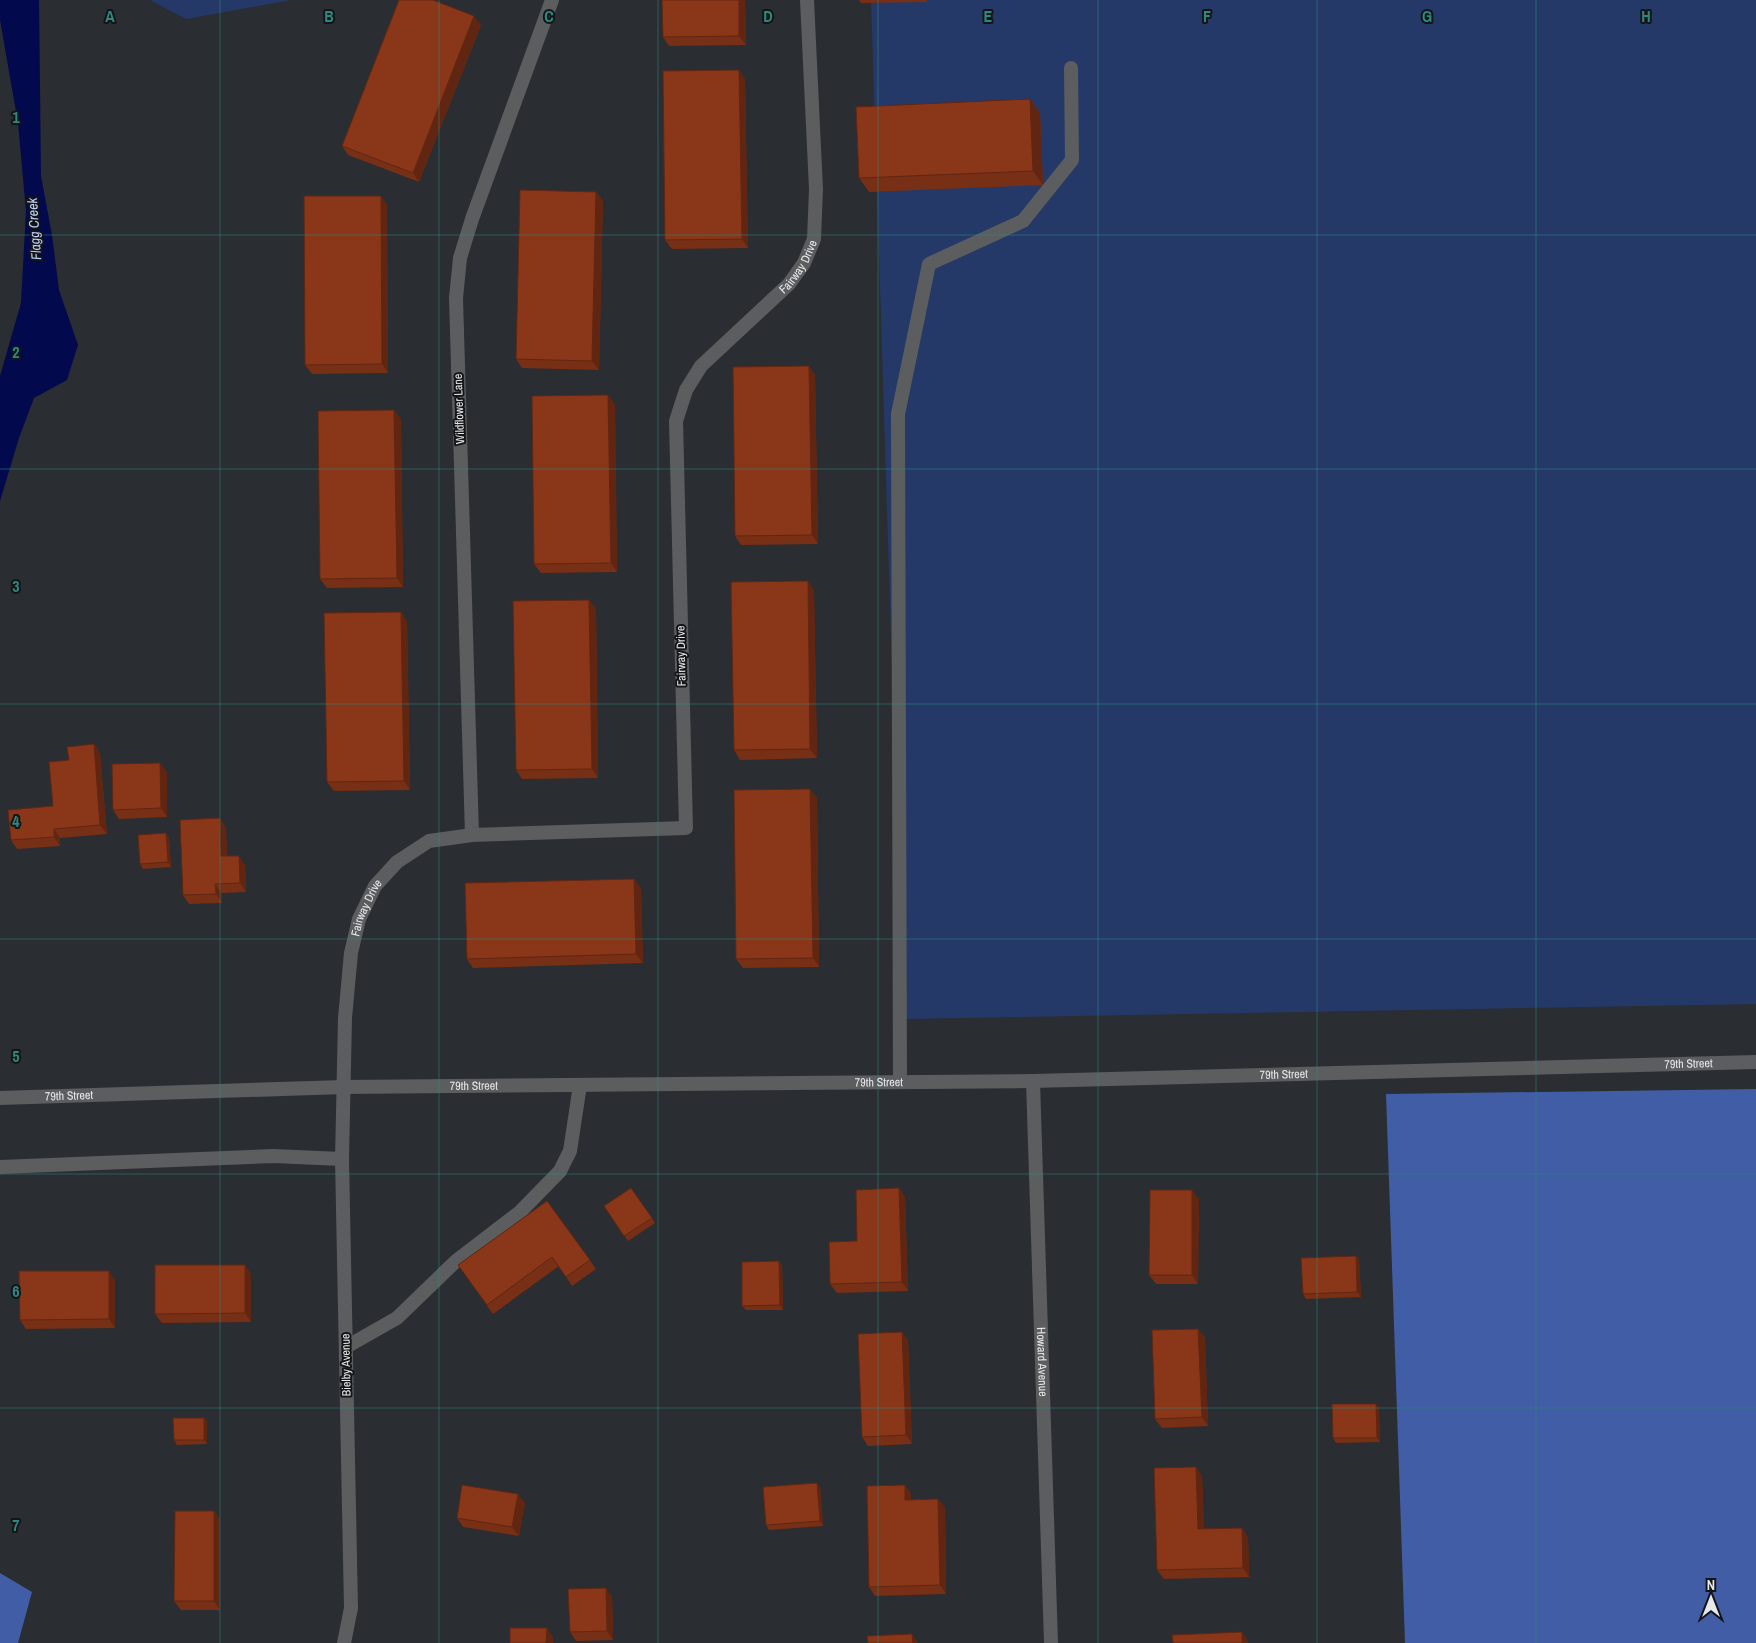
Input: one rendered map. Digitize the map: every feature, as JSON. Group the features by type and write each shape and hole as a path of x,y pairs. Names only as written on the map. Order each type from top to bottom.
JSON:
{"street":[{"name":"Wildflower Lane","path":"472,835 456,298 460,258 472,219 552,0"},
{"name":"Fairway Drive","path":"344,1087 345,1018 351,953 358,919 375,886 396,862 429,841 472,835 686,828 676,421 686,390 701,366 789,284 804,263 814,239 816,189 807,0"},
{"path":"900,1082 898,414 929,264 1023,221 1072,160 1071,68"},
{"name":"79th Street","path":"0,1098 344,1087 1033,1081 1756,1062"},
{"name":"Howard Avenue","path":"1033,1081 1051,1643"},
{"path":"346,1347 397,1318 456,1261 520,1212 560,1171 570,1151 580,1085"},
{"name":"Bielby Avenue","path":"344,1087 342,1159 352,1608 344,1643"},
{"path":"0,1167 273,1156 342,1159"}],"shaded area":[{"path":"150,0 291,0 186,19"},
{"path":"871,0 1756,0 1756,1004 903,1019"},
{"path":"1756,1089 1756,1643 1405,1643 1386,1094"},
{"path":"0,1573 32,1592 18,1643 0,1643"}],"water":[{"name":"Flagg Creek","path":"0,0 39,0 41,176 52,235 59,290 78,345 67,380 34,398 19,438 0,501 0,376 21,303 26,211 18,123 0,20"}],"building":[{"path":"399,0 433,0 474,16 413,173 342,146"},
{"path":"662,0 739,0 739,36 663,37"},
{"path":"739,70 742,239 665,240 663,71"},
{"path":"1030,99 1033,171 859,178 856,107"},
{"path":"520,190 596,192 592,361 516,359"},
{"path":"304,196 381,196 382,364 305,365"},
{"path":"809,366 812,535 735,536 733,367"},
{"path":"608,395 611,563 534,564 532,396"},
{"path":"394,410 397,578 320,579 318,411"},
{"path":"808,581 810,749 734,750 731,582"},
{"path":"589,600 592,769 516,770 513,601"},
{"path":"401,612 404,781 327,782 324,613"},
{"path":"94,744 100,825 54,829 54,837 11,840 8,810 53,806 49,762 69,760 67,747"},
{"path":"160,763 161,808 113,810 112,764"},
{"path":"810,789 813,958 736,959 734,790"},
{"path":"220,818 221,856 239,856 240,883 215,884 216,894 183,895 180,820"},
{"path":"166,833 168,862 140,864 138,835"},
{"path":"634,879 636,954 467,959 465,883"},
{"path":"631,1188 652,1218 624,1236 604,1206"},
{"path":"899,1188 902,1282 830,1284 829,1242 857,1241 856,1190"},
{"path":"1150,1190 1192,1190 1192,1275 1149,1275"},
{"path":"547,1201 590,1260 566,1277 552,1257 487,1305 458,1265"},
{"path":"1356,1256 1357,1292 1303,1294 1301,1258"},
{"path":"779,1261 780,1305 742,1306 742,1262"},
{"path":"155,1265 245,1265 245,1313 155,1314"},
{"path":"19,1271 109,1271 109,1319 20,1320"},
{"path":"1198,1329 1202,1417 1155,1419 1152,1330"},
{"path":"902,1332 906,1435 862,1437 858,1334"},
{"path":"1332,1404 1376,1404 1377,1438 1333,1438"},
{"path":"173,1418 204,1418 204,1440 174,1440"},
{"path":"1196,1467 1198,1529 1242,1528 1243,1568 1157,1570 1154,1468"},
{"path":"817,1483 820,1521 766,1525 763,1487"},
{"path":"462,1485 518,1494 512,1527 457,1518"},
{"path":"905,1485 905,1500 938,1499 940,1585 869,1587 867,1486"},
{"path":"175,1511 214,1511 214,1601 174,1601"},
{"path":"606,1588 607,1631 570,1632 568,1589"},
{"path":"510,1628 547,1628 546,1643 510,1643"},
{"path":"1242,1632 1242,1643 1173,1643 1172,1635"},
{"path":"912,1634 913,1643 868,1643 867,1636"}]}
